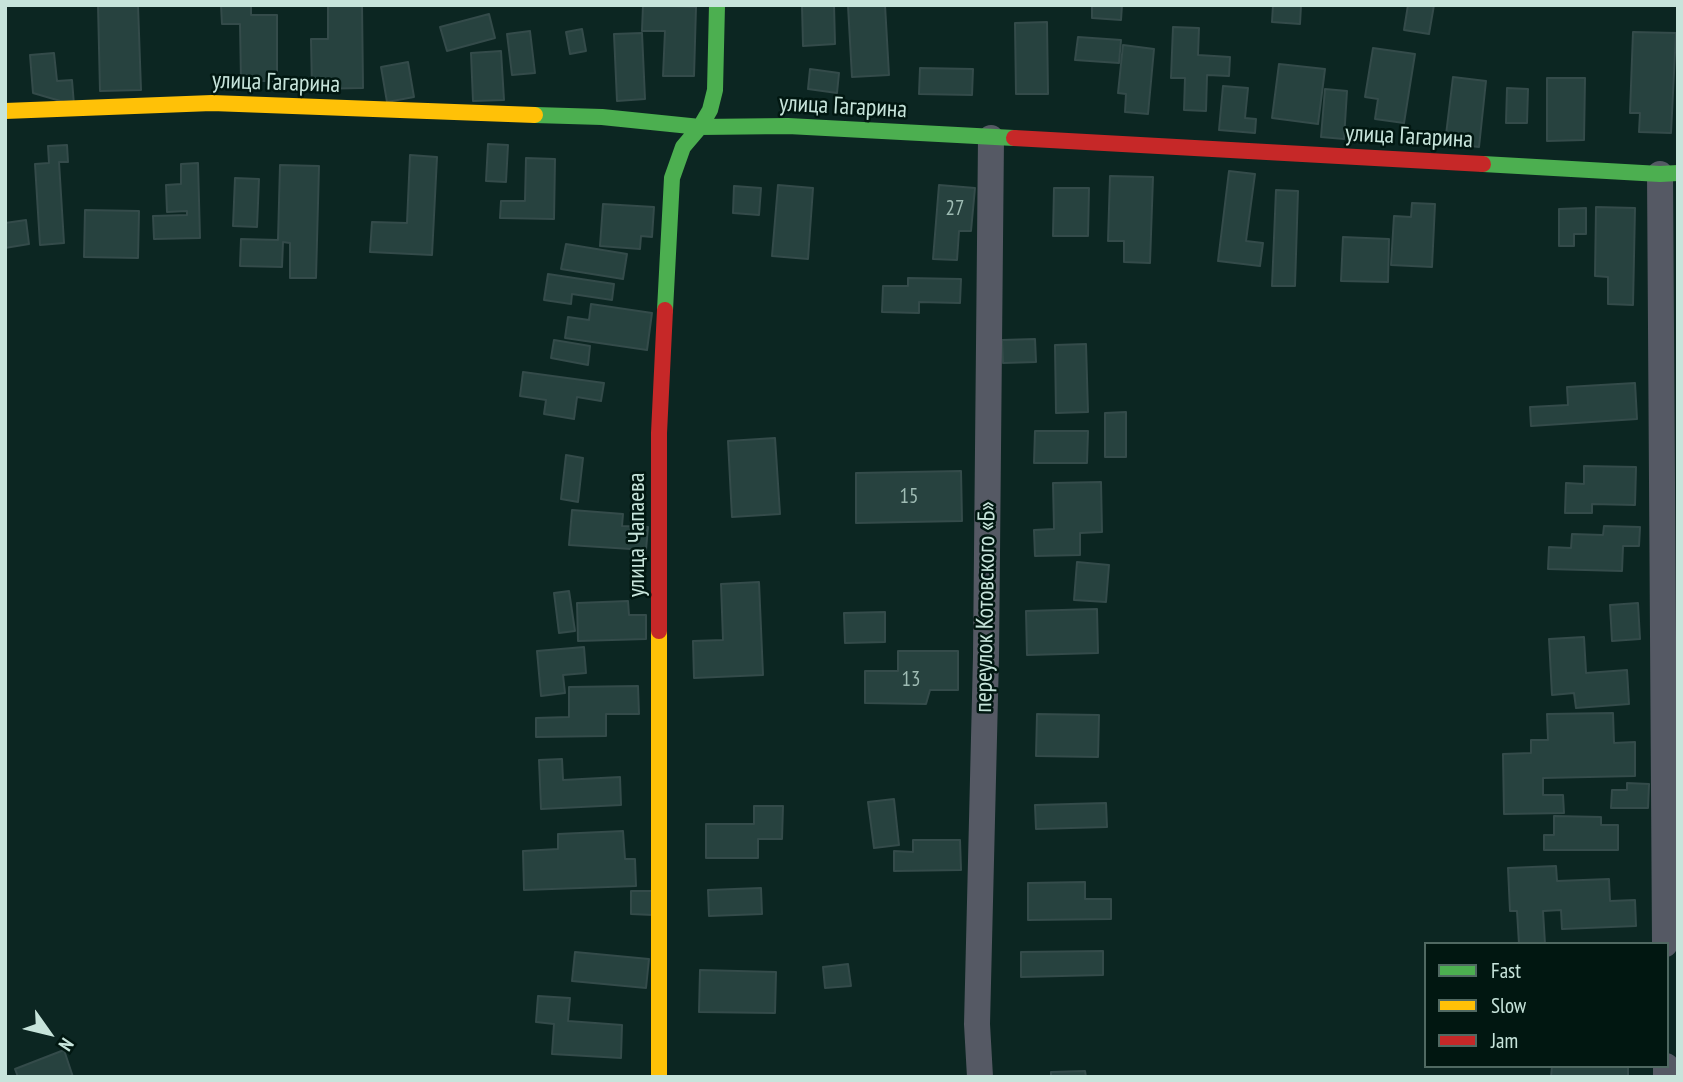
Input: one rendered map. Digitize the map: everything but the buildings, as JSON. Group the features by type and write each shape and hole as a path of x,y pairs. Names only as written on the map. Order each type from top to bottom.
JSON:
{"street":[{"name":"улица Чапаева","path":"659,1077 660,420 672,178 684,147 710,110 715,90 717,5"},
{"name":"улица Гагарина","path":"5,111 212,103 602,117 700,127 788,126 1669,173"},
{"name":"переулок Котовского «Б»","path":"980,1077 977,1024 986,656 991,138"},
{"path":"1665,942 1669,173"}],"traffic: fast":[{"path":"665,310 672,178 683,147 710,110 715,90 717,5"},
{"path":"535,115 602,117 700,127 788,126 1014,138"},
{"path":"1483,164 1678,173"}],"traffic: slow":[{"path":"5,111 212,103 535,115"},
{"path":"659,631 659,1077"}],"traffic: jam":[{"path":"1014,138 1483,164"},
{"path":"659,631 659,433 665,310"}]}
